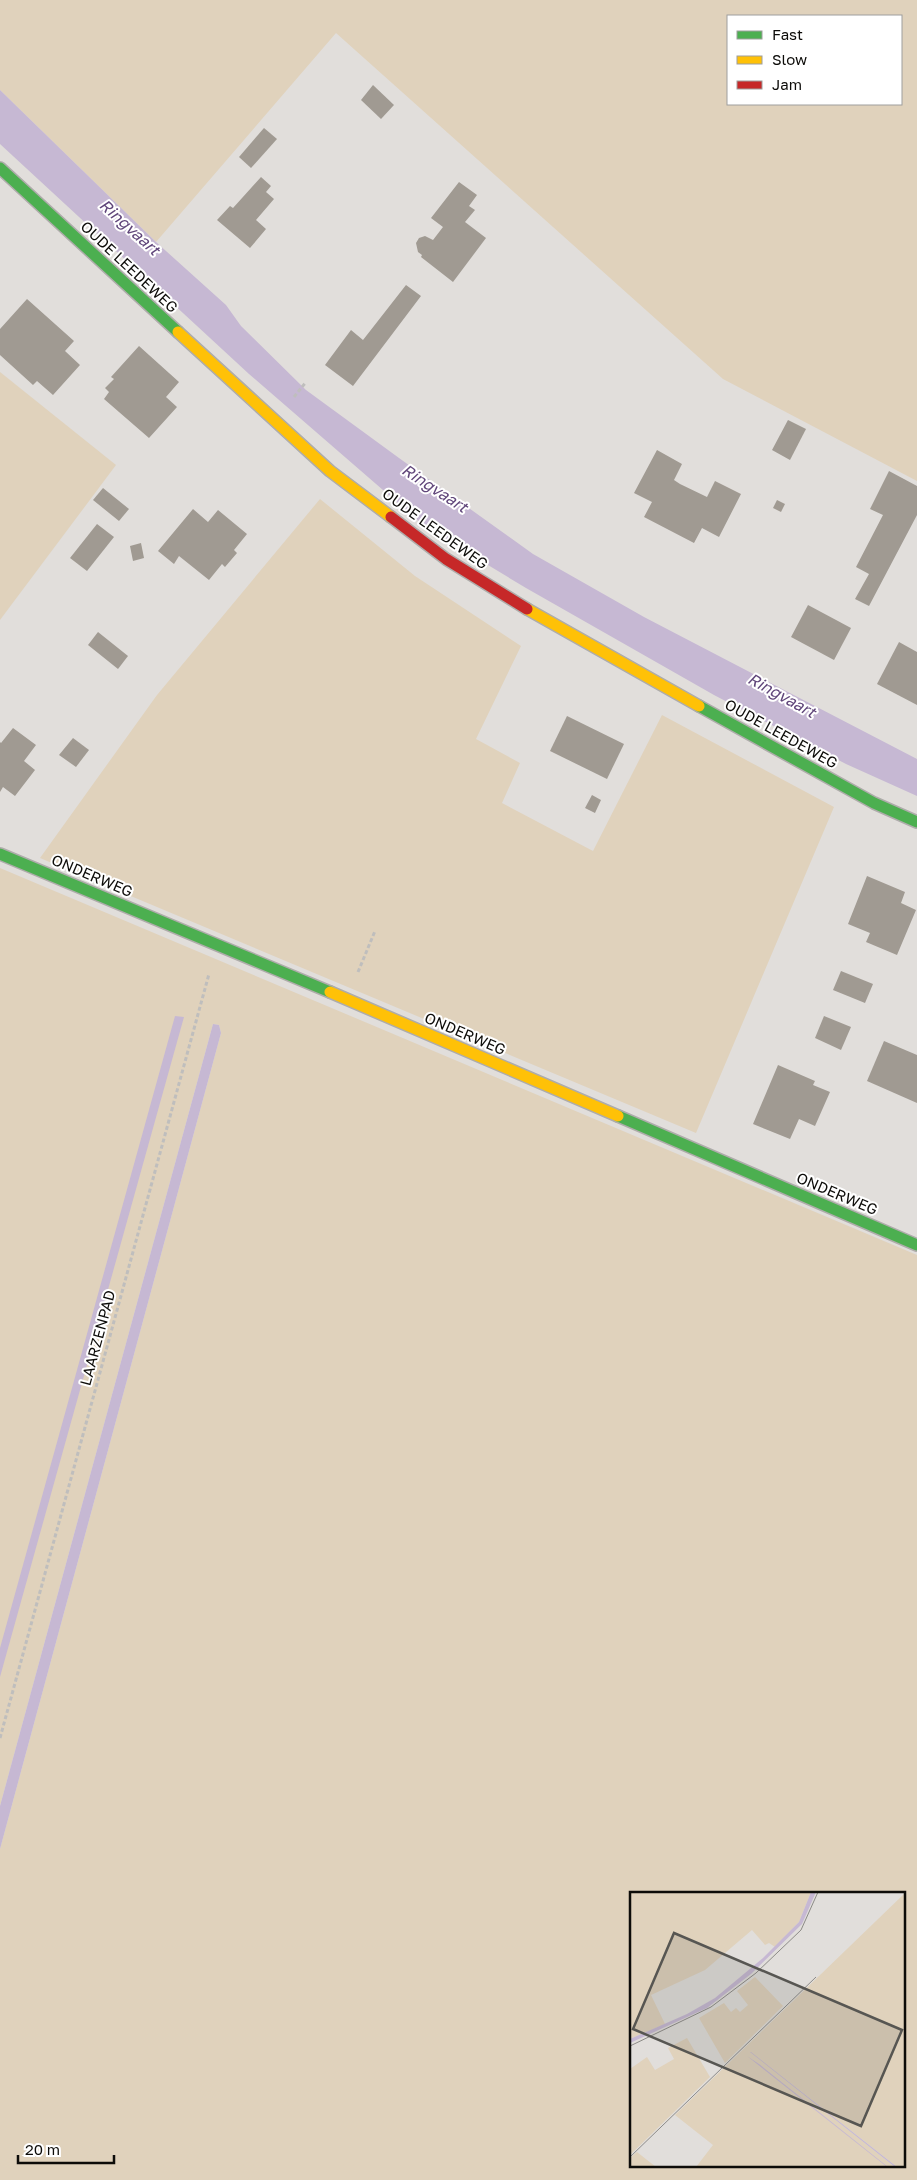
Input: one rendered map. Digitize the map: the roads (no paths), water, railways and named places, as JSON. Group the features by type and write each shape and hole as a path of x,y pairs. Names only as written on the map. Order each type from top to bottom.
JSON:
{"street":[{"name":"OUDE LEEDEWEG","path":"0,168 330,471 446,559 588,644 874,803 917,822"},
{"name":"ONDERWEG","path":"0,854 917,1245"}],"water":[{"name":"Ringvaart","path":"0,90 156,242 226,305 241,326 306,390 533,554 644,617 917,759 917,796 846,764 714,695 526,588 428,529 249,374 0,144"},
{"path":"175,1016 184,1017 0,1677 0,1648"},
{"path":"213,1024 219,1025 221,1033 0,1849 0,1806"}]}
